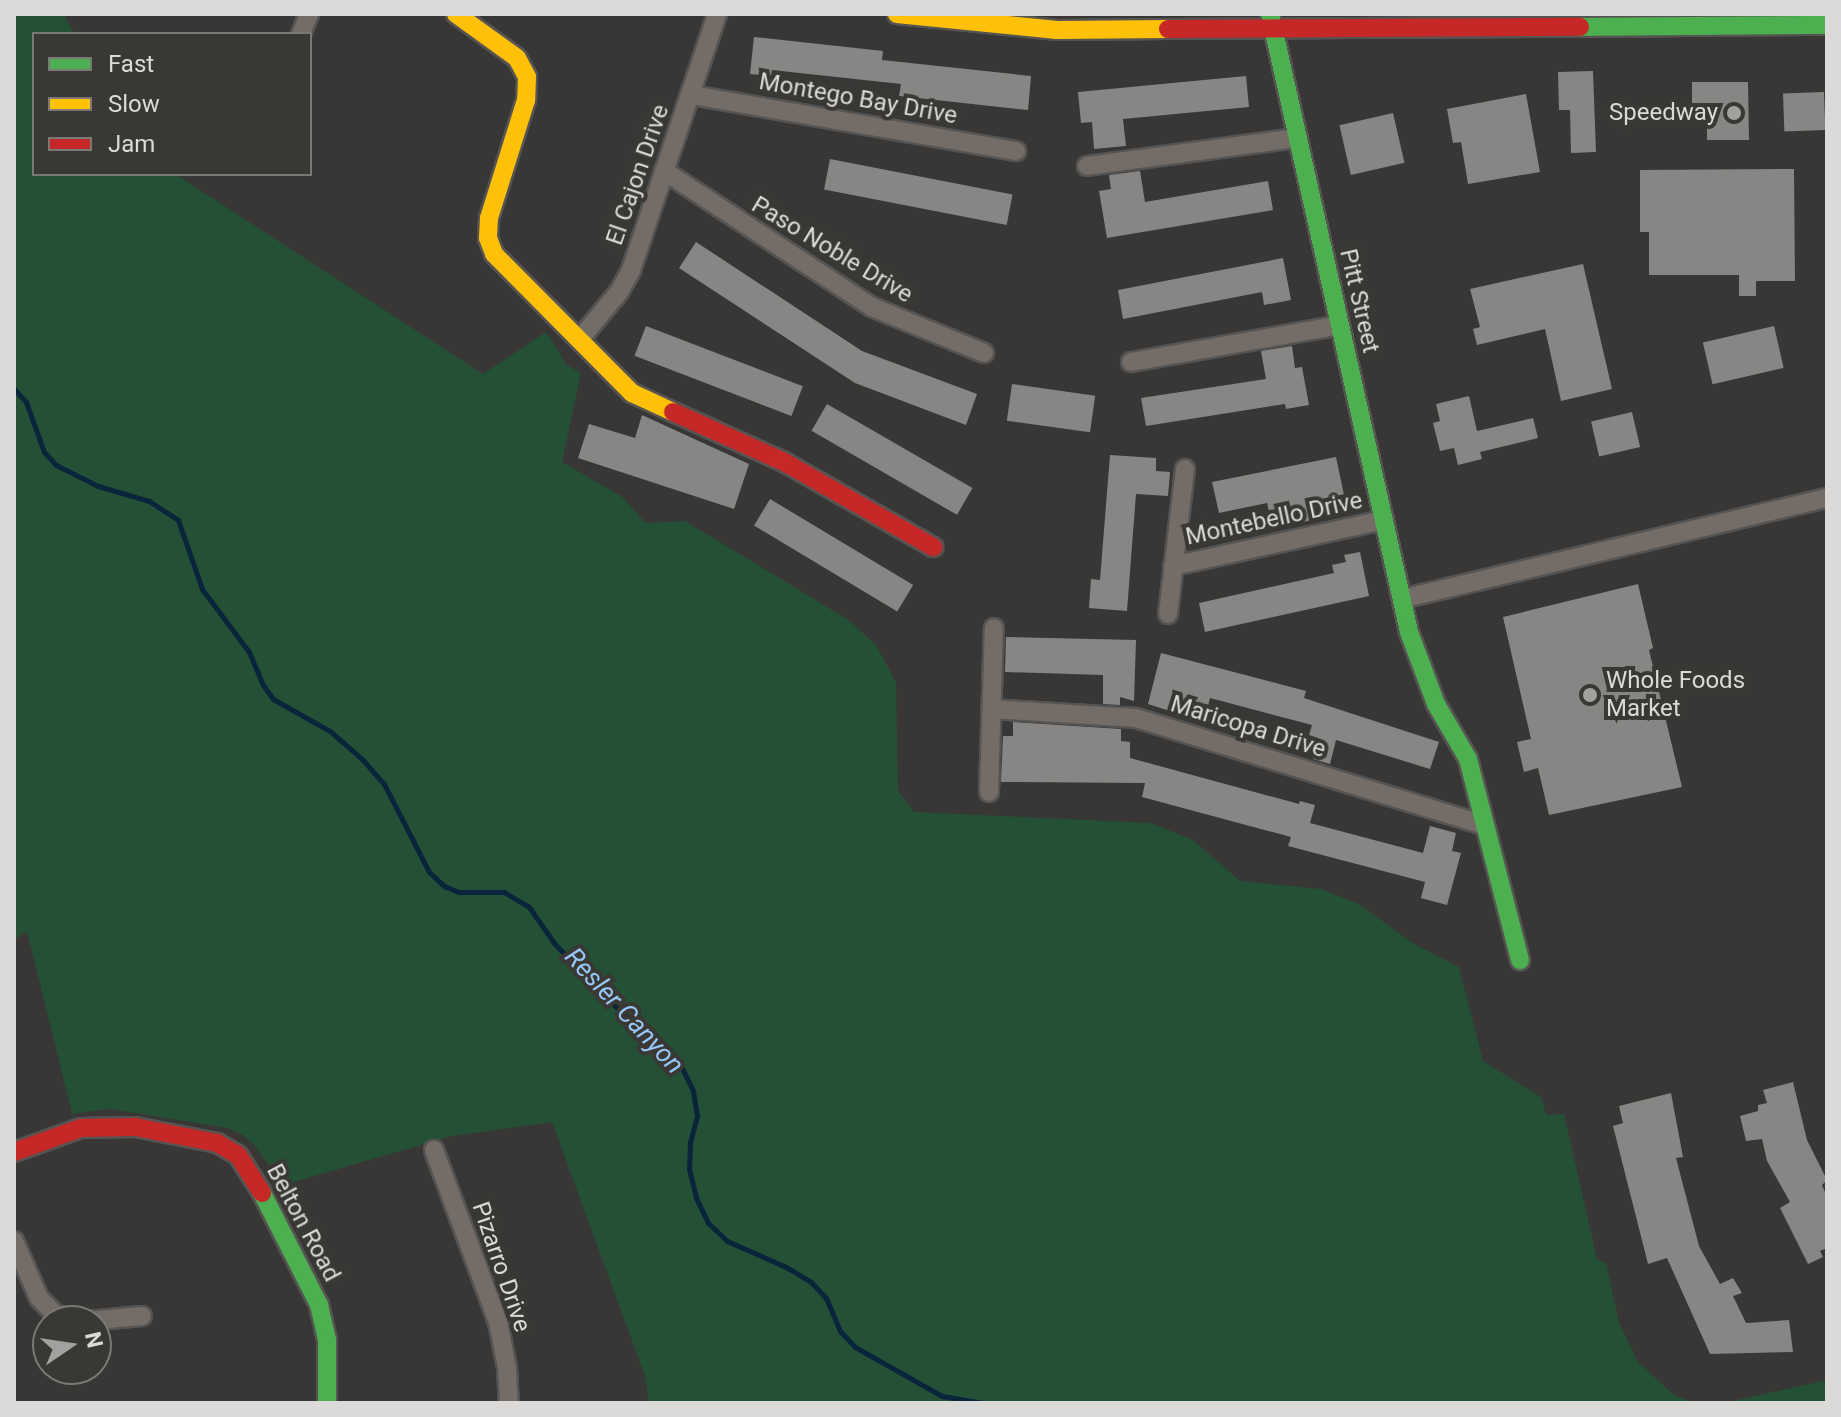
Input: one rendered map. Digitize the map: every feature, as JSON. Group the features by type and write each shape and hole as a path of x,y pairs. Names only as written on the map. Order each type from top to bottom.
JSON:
{"street":[{"path":"456,14 517,58 527,77 526,100 489,218 488,238 494,254 632,393 784,462 933,547"},
{"name":"El Cajon Drive","path":"580,339 613,301 631,270 717,14"},
{"path":"897,14 1057,30 1271,21 1436,27 1827,25"},
{"path":"1436,27 1452,14"},
{"name":"Pitt Street","path":"1271,21 1402,599 1421,670 1468,759 1520,960"},
{"name":"Montego Bay Drive","path":"691,95 1016,151"},
{"path":"1087,166 1297,138"},
{"name":"Paso Noble Drive","path":"664,171 872,307 984,353"},
{"path":"1131,362 1340,325"},
{"name":"Montebello Drive","path":"1168,614 1185,469"},
{"path":"1402,599 1827,498"},
{"name":"Montebello Drive","path":"1173,566 1384,520"},
{"path":"989,792 994,628"},
{"name":"Maricopa Drive","path":"992,709 1136,718 1483,825"},
{"name":"Belton Road","path":"14,1152 81,1128 104,1126 135,1127 217,1143 238,1155 253,1175 319,1305 327,1340 327,1403"},
{"name":"Pizarro Drive","path":"434,1150 498,1322 507,1368 509,1403"},
{"path":"14,1241 39,1298 46,1305"},
{"path":"112,1319 142,1316"}],"green space":[{"path":"14,14 64,14 73,32 32,32 32,176 178,176 483,374 546,332 567,365 581,373 562,462 621,496 646,523 685,521 847,619 876,645 896,682 898,791 914,812 1150,823 1193,840 1240,881 1321,889 1359,904 1414,944 1459,967 1483,1061 1541,1097 1546,1115 1564,1114 1597,1259 1606,1263 1619,1323 1638,1362 1674,1395 1696,1403 649,1403 645,1376 552,1122 452,1136 283,1185 255,1146 243,1135 228,1128 110,1109 72,1114 27,931 14,940"},
{"path":"1827,1380 1827,1403 1723,1403"}],"building":[{"path":"754,37 883,51 882,60 1031,76 1028,110 899,96 901,84 772,70 771,76 750,74"},
{"path":"1593,71 1596,152 1571,153 1570,110 1559,110 1558,72"},
{"path":"1246,76 1249,107 1123,119 1126,146 1094,149 1092,122 1081,123 1078,92"},
{"path":"1692,82 1748,82 1749,140 1707,140 1707,114 1692,114"},
{"path":"1824,92 1825,130 1784,131 1783,93"},
{"path":"1526,94 1540,172 1468,184 1461,142 1453,143 1447,109"},
{"path":"1393,113 1404,163 1351,175 1339,125"},
{"path":"830,159 1013,194 1007,225 824,189"},
{"path":"1794,169 1795,281 1756,281 1756,296 1739,296 1739,275 1649,275 1649,232 1640,232 1640,170"},
{"path":"1140,171 1145,202 1268,181 1273,210 1107,238 1099,191 1111,189 1109,175"},
{"path":"696,242 862,351 977,394 966,425 855,383 679,268"},
{"path":"1283,258 1291,300 1264,305 1262,292 1123,319 1118,290"},
{"path":"1583,264 1612,389 1561,401 1545,329 1477,345 1473,329 1480,327 1470,289"},
{"path":"646,326 803,386 791,416 635,356"},
{"path":"1774,326 1784,368 1713,384 1703,342"},
{"path":"1292,346 1295,368 1302,367 1309,405 1286,409 1285,404 1146,426 1141,398 1266,379 1261,351"},
{"path":"1012,384 1095,396 1090,432 1007,421"},
{"path":"1469,396 1477,431 1533,418 1538,438 1480,452 1482,459 1458,465 1454,448 1440,451 1433,423 1440,421 1436,404"},
{"path":"827,404 972,488 957,515 812,431"},
{"path":"1632,412 1640,447 1599,457 1591,421"},
{"path":"642,415 749,464 734,509 578,458 589,424 635,438"},
{"path":"1110,455 1156,458 1156,471 1170,472 1168,496 1136,494 1127,611 1089,608 1091,579 1100,580"},
{"path":"1336,457 1344,495 1333,497 1337,514 1273,529 1267,503 1219,513 1212,482"},
{"path":"770,499 913,585 897,612 754,526"},
{"path":"1360,552 1369,596 1205,632 1199,603 1334,573 1332,565 1346,562 1344,555"},
{"name":"Whole Foods Market","path":"1638,584 1653,648 1649,650 1682,787 1549,815 1538,768 1524,772 1517,742 1531,739 1503,617"},
{"path":"1006,637 1136,640 1134,701 1120,697 1120,705 1103,704 1103,675 1005,672"},
{"path":"1161,653 1306,691 1304,698 1439,742 1430,769 1336,740 1330,764 1313,759 1318,738 1309,735 1312,725 1210,698 1204,722 1148,704"},
{"path":"1013,722 1121,729 1121,741 1130,742 1130,758 1299,804 1300,801 1315,805 1310,823 1423,853 1430,826 1456,833 1452,851 1461,853 1447,905 1421,898 1425,882 1288,846 1291,837 1142,797 1145,783 1001,782 1003,736 1013,736"},
{"path":"1793,1082 1807,1140 1827,1180 1822,1185 1827,1197 1827,1248 1820,1251 1823,1257 1808,1264 1780,1208 1790,1202 1767,1161 1762,1139 1746,1141 1740,1116 1758,1111 1758,1105 1767,1103 1763,1090"},
{"path":"1671,1093 1683,1157 1676,1158 1699,1246 1720,1284 1733,1278 1742,1293 1733,1296 1746,1323 1789,1320 1793,1352 1710,1354 1667,1258 1648,1264 1613,1126 1623,1123 1619,1106"}],"waterway":[{"name":"Resler Canyon","path":"14,389 26,402 44,452 56,465 98,486 149,501 178,520 202,589 249,652 263,685 273,699 330,731 363,760 384,784 429,872 444,886 459,892 504,892 529,907 554,943 605,997 680,1064 693,1091 697,1116 690,1143 689,1169 696,1198 708,1223 727,1241 786,1267 811,1282 826,1298 840,1331 855,1347 942,1396 983,1403"}],"traffic: fast":[{"path":"1270,14 1409,632 1436,704 1468,759 1520,960"},
{"path":"1580,27 1827,25"},
{"path":"262,1193 319,1305 327,1340 327,1403"}],"traffic: slow":[{"path":"456,14 517,58 527,77 526,100 489,218 488,238 494,254 632,393 673,412"},
{"path":"897,14 1057,30 1168,29"}],"traffic: jam":[{"path":"1168,29 1580,27"},
{"path":"673,412 784,462 933,547"},
{"path":"14,1152 81,1128 135,1127 217,1143 238,1155 262,1193"}],"place":[{"name":"Speedway","path":"1734,113"},
{"name":"Whole Foods Market","path":"1590,695"}]}
